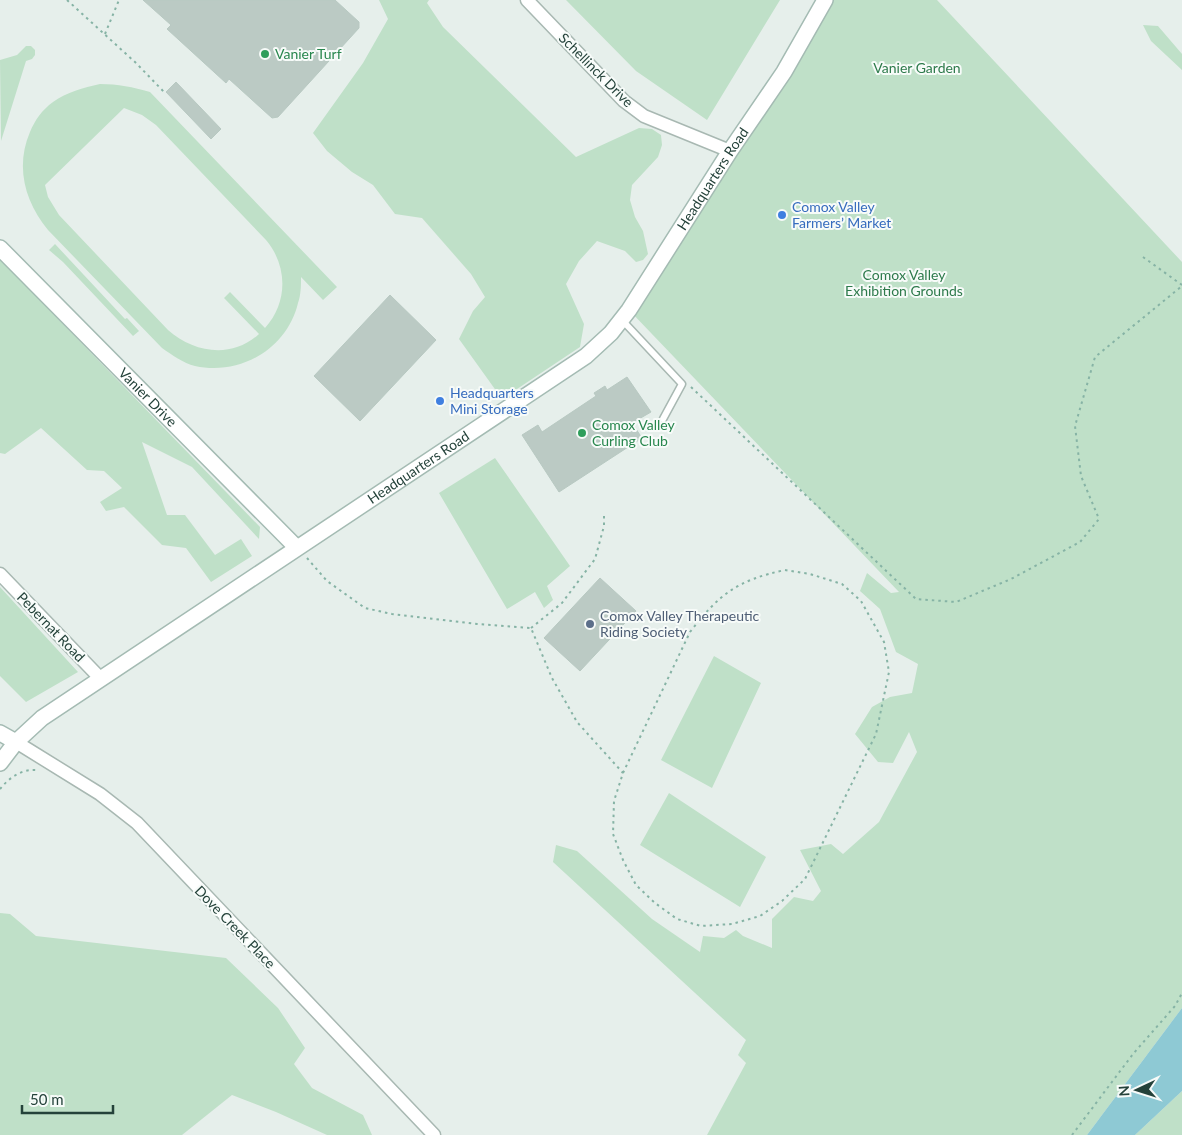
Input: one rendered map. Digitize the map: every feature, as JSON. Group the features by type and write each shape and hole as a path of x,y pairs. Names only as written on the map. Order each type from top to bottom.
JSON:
{"main road":[{"name":"Headquarters Road","path":"0,763 16,742 42,718 296,547 586,356 612,333 730,151 784,72 825,0"},
{"name":"Vanier Drive","path":"0,248 296,547"},
{"path":"0,733 16,742"}],"street":[{"name":"Schellinck Drive","path":"527,0 624,101 644,116 730,151"},
{"name":"Pebernat Road","path":"0,574 101,680"},
{"name":"Dove Creek Place","path":"16,742 100,794 137,824 434,1135"}],"lane":[{"path":"622,320 682,384 663,419"}],"path":[{"path":"67,0 165,93"},
{"path":"105,34 120,0"},
{"path":"689,385 916,599 956,602 1012,579 1080,542 1099,519 1081,476 1076,426 1094,357 1182,286 1142,257"},
{"path":"296,547 327,581 365,608 392,614 531,628 562,603 595,559 604,526 604,512"},
{"path":"784,570 810,574 842,584 861,601 884,642 889,672 876,734 805,879 782,901 760,916 732,924 701,926 677,919 655,903 636,885 623,860 613,834 614,801 623,773 690,632 722,597 743,582 784,570"},
{"path":"531,628 552,678 576,722 623,773"},
{"path":"0,789 8,779 27,769 44,770 56,767"},
{"path":"1072,1135 1132,1054 1175,1006 1182,993"}],"green space":[{"path":"379,0 429,0 427,3 443,27 576,157 639,128 652,129 661,135 662,145 658,157 632,185 630,200 635,217 643,231 648,254 643,260 636,262 625,251 597,241 579,261 566,284 584,324 580,347 502,399 459,339 473,311 485,297 471,274 422,218 395,214 373,185 352,172 327,151 313,133 363,63 388,19"},
{"path":"566,0 780,0 707,120 636,71"},
{"name":"Comox Valley Exhibition Grounds","path":"825,0 937,0 1182,262 1182,1008 1087,1135 707,1135 746,1063 738,1055 746,1040 553,862 556,845 577,851 652,919 700,952 703,936 724,938 736,930 743,936 772,948 772,919 794,897 813,901 821,891 800,850 831,844 843,854 879,822 917,752 909,732 893,763 878,762 855,734 872,707 890,697 912,693 918,664 896,652 880,609 860,591 867,573 891,593 899,592 629,310"},
{"path":"1143,25 1158,26 1182,54 1182,70 1151,41"},
{"path":"26,46 31,46 35,50 35,55 32,59 26,61 1,141 0,60 17,55"},
{"path":"100,84 119,85 150,92 337,287 323,300 301,277 300,297 292,319 284,334 259,356 229,367 212,368 191,365 174,356 162,348 48,230 33,208 25,184 23,158 34,123 45,108 58,99 81,89","holes":["124,108 142,115 156,125 266,240 278,261 282,284 281,296 273,318 265,328 230,292 224,298 259,334 237,347 213,350 189,344 178,338 168,330 59,215 48,197 45,185"]},
{"path":"55,244 125,319 127,318 139,331 133,336 63,262 49,250"},
{"path":"0,259 260,527 259,539 192,467 142,442 167,515 185,515 215,555 241,539 252,556 211,582 186,548 162,545 124,507 106,511 100,502 122,488 104,471 87,470 41,428 5,454 0,453"},
{"path":"495,458 570,566 547,586 553,600 544,608 535,592 507,609 439,493"},
{"path":"0,587 78,672 26,702 0,676"},
{"path":"714,656 761,683 712,788 661,760"},
{"path":"669,793 766,857 740,907 640,845"},
{"path":"0,913 10,914 36,936 226,958 278,1008 305,1048 294,1064 312,1088 363,1115 372,1135 327,1135 232,1095 182,1135 0,1135"},
{"path":"1182,1091 1182,1135 1135,1135"}],"water":[{"path":"1182,1008 1182,1091 1135,1135 1087,1135"}],"building":[{"name":"Vanier Turf","path":"143,0 335,0 359,22 359,28 278,117 272,118 229,79 226,83 167,29 171,25"},
{"path":"176,82 221,129 211,139 166,92"},
{"path":"390,295 436,340 360,421 314,376"},
{"name":"Comox Valley Curling Club","path":"627,377 651,412 632,423 642,438 559,492 522,435 538,425 542,432 596,396 594,393 605,386 607,390"},
{"name":"Comox Valley Therapeutic Riding Society","path":"600,578 636,611 580,671 544,638"}],"place":[{"name":"Vanier Turf","path":"265,54"},
{"name":"Comox Valley Farmers’ Market","path":"782,215"},
{"name":"Headquarters Mini Storage","path":"440,401"},
{"name":"Comox Valley Curling Club","path":"582,433"},
{"name":"Comox Valley Therapeutic Riding Society","path":"590,624"}],"park label":[{"name":"Vanier Garden","path":"917,68"}]}
